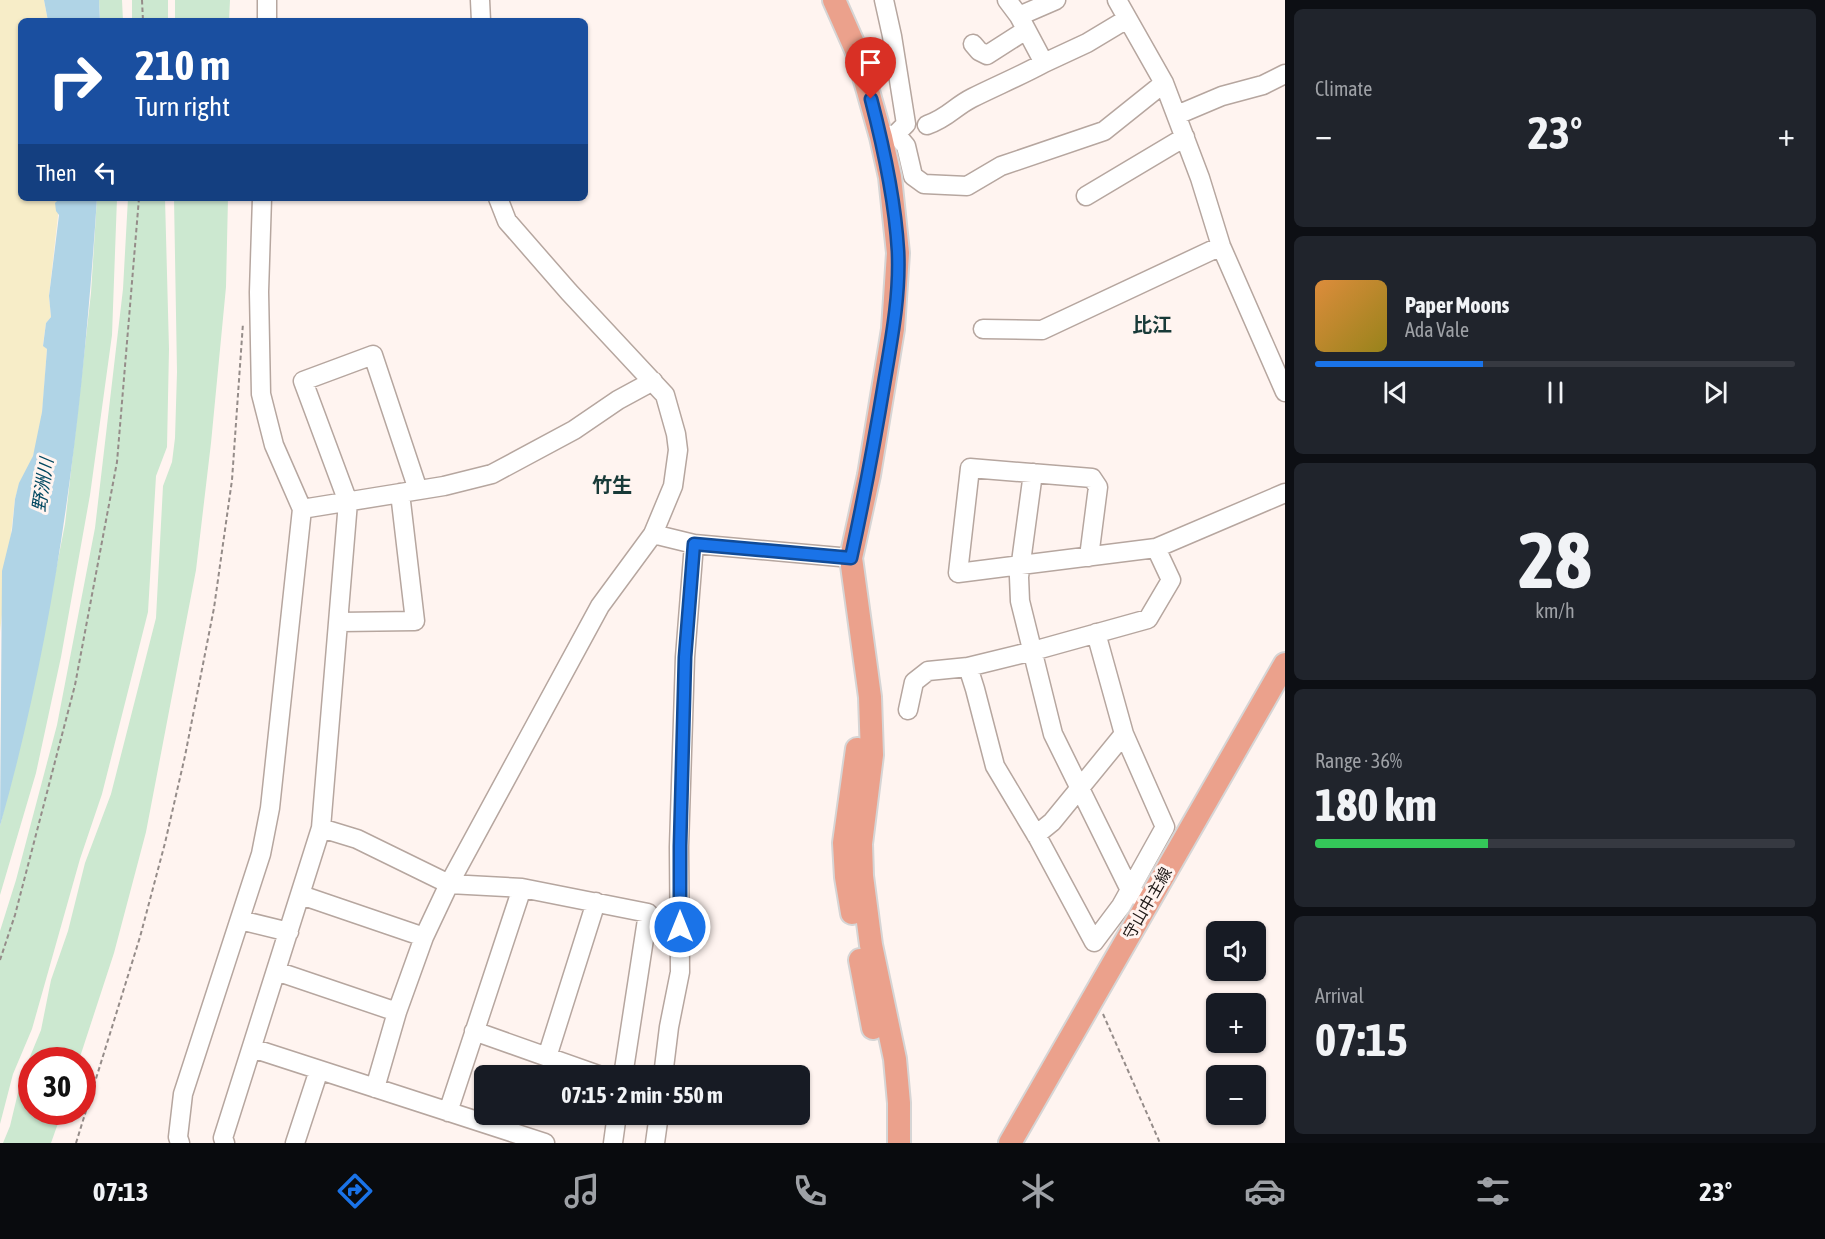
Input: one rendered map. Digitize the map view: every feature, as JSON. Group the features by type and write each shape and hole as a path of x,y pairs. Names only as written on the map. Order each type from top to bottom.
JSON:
{"main road":[{"path":"834,0 857,52 889,136 890,177 898,253 893,329 851,558 870,698 872,754 861,844 862,876 871,945 895,1059 899,1103 899,1143"},
{"path":"859,622 856,699 857,756 844,843 846,877 879,1060 884,1106 884,1143"},
{"name":"守山中主線","path":"1010,1143 1285,664"}],"street":[{"path":"267,0 267,18"},
{"path":"480,0 481,18"},
{"path":"884,0 906,124 889,136 906,146 913,176 924,184 967,186 1001,166 1104,131 1164,82"},
{"path":"1007,0 1023,23 1044,63"},
{"path":"973,44 987,55 1023,23 1056,0"},
{"path":"1117,0 1164,82 1221,246 1285,392"},
{"path":"927,125 943,120 969,99 1088,43 1127,19"},
{"path":"1177,115 1222,96 1263,85 1285,74"},
{"path":"1086,196 1185,137"},
{"path":"180,1143 178,1137 183,1094 261,854 270,808 302,509 274,445 261,394 259,292 262,201"},
{"path":"375,1088 397,1012 424,937 449,884 595,616 653,534 673,486 678,450 665,395 568,292 507,221 499,201"},
{"path":"983,329 1042,330 1221,246"},
{"path":"225,1143 223,1138 321,828 340,622 348,502 303,381 373,355 409,492 415,621 340,622"},
{"path":"302,509 444,486 492,474 574,430 618,400 653,381"},
{"path":"1089,557 1098,487 1092,478 970,468 958,573 1089,557 1156,548 1285,493"},
{"path":"1033,473 1021,565 1020,601 1053,734 1129,888 1146,905"},
{"path":"653,534 694,544 851,558"},
{"path":"665,1065 680,972 680,846 685,657 694,544"},
{"path":"908,710 914,682 928,671 968,667 1148,619 1171,580 1156,548"},
{"path":"968,667 995,766 1036,835 1094,942 1121,906 1165,827 1124,734 1096,633"},
{"path":"1036,835 1052,822 1124,734"},
{"path":"321,828 357,839 449,884 522,888 648,913 625,1065"},
{"path":"448,1112 522,888"},
{"path":"301,895 424,937"},
{"path":"547,1057 596,902"},
{"path":"240,920 289,932"},
{"path":"276,971 397,1012"},
{"path":"474,1031 570,1065"},
{"path":"252,1048 448,1112 520,1139 545,1143"},
{"path":"295,1143 318,1070"},
{"path":"613,1143 615,1125"},
{"path":"655,1143 657,1125"}],"path":[{"path":"142,0 143,18"},
{"path":"0,960 15,915 75,685 117,462 139,201"},
{"path":"76,1143 140,937 185,756 214,608 232,480 244,314"},
{"path":"1095,995 1160,1143"}],"green space":[{"path":"99,0 122,0 123,18 100,18"},
{"path":"132,0 168,0 168,18 132,18"},
{"path":"175,0 230,0 229,18 175,18"},
{"path":"97,201 117,201 112,335 90,495 61,657 36,773 0,895 0,826 31,697 65,524 91,293"},
{"path":"128,201 165,201 169,349 167,447 156,476 148,612 102,794 80,859 32,1029 24,1047 18,1047 18,1062 0,1124 0,931 16,880 57,725 95,528 123,289"},
{"path":"174,201 228,201 226,287 196,570 146,832 114,953 83,1047 34,1047 41,1030 51,980 68,931 85,863 111,794 156,618 163,486 172,462 177,372"},
{"path":"18,1093 18,1125 57,1125 51,1143 3,1143 10,1126"}],"sand":[{"path":"0,0 44,0 47,18 18,18 18,201 60,201 49,296 51,317 46,323 43,345 47,349 41,417 37,444 15,499 0,632"}],"water":[{"path":"44,0 99,0 100,18 47,18"},
{"name":"野洲川","path":"57,201 97,201 91,277 65,515 38,671 0,826 2,571 12,530 19,483 33,456 42,412 47,349 43,346 46,323 51,317 49,296 59,215 55,203"}],"district":[{"name":"比江","path":"1152,325"},
{"name":"竹生","path":"612,485"}],"route":[{"path":"680,927 685,657 694,544 851,558 872,454 897,292 898,253 890,177 871,99"}]}
